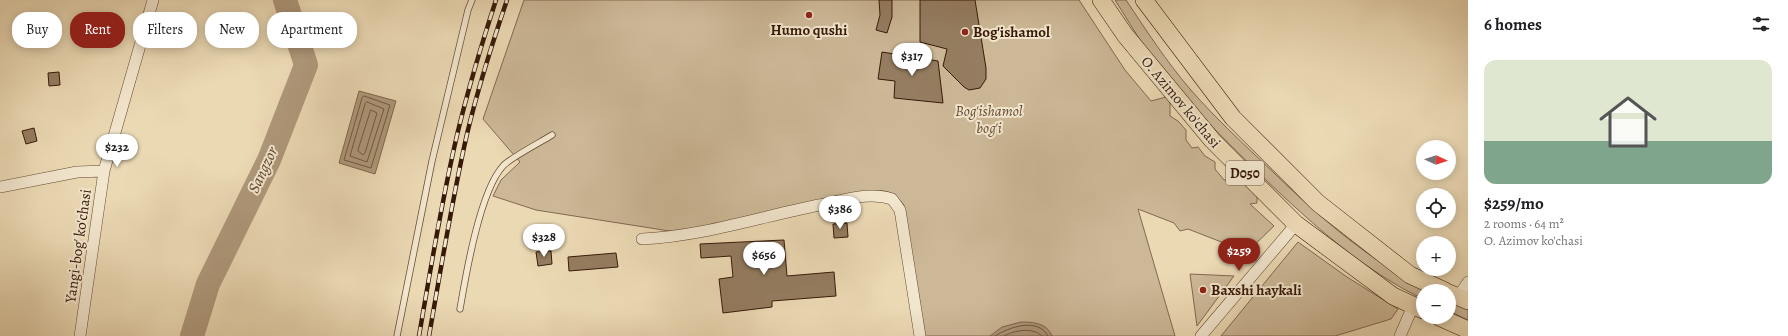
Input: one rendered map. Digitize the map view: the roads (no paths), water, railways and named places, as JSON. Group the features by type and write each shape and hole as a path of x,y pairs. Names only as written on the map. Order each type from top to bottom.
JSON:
{"main road":[{"name":"O. Azimov ko'chasi","path":"1101,0 1125,35 1212,140 1296,224 1393,296 1416,307"},
{"name":"O. Azimov ko'chasi","path":"1144,0 1233,118 1318,203 1410,275 1430,284"},
{"path":"1455,324 1468,330"}],"street":[{"name":"Yangi-bog' ko'chasi","path":"80,336 104,171 153,0"},
{"path":"0,187 77,172 104,171"},
{"path":"642,239 673,238 871,195 892,199 900,210 920,336"},
{"path":"1201,336 1296,224"},
{"path":"1456,294 1468,282"},
{"path":"1400,336 1416,311"}],"lane":[{"path":"397,336 432,161 468,10 472,0"},
{"path":"460,309 467,266 488,192 503,166 552,135"}],"water":[{"path":"359,91 396,101 375,174 339,163"},
{"path":"1021,322 1039,324 1047,328 1052,336 990,336 1002,327"}],"waterway":[{"name":"Sangzor","path":"192,336 208,284 269,160 306,65 285,0"}],"railway":[{"path":"419,336 432,258 452,156 476,65 496,0"},
{"path":"429,336 467,134 486,66 507,0"}],"place":[{"name":"Humo qushi","path":"809,15"},
{"name":"Bog'ishamol","path":"965,32"},
{"name":"Baxshi haykali","path":"1203,290"}],"park label":[{"name":"Bog'ishamol bog'i","path":"989,120"}]}
